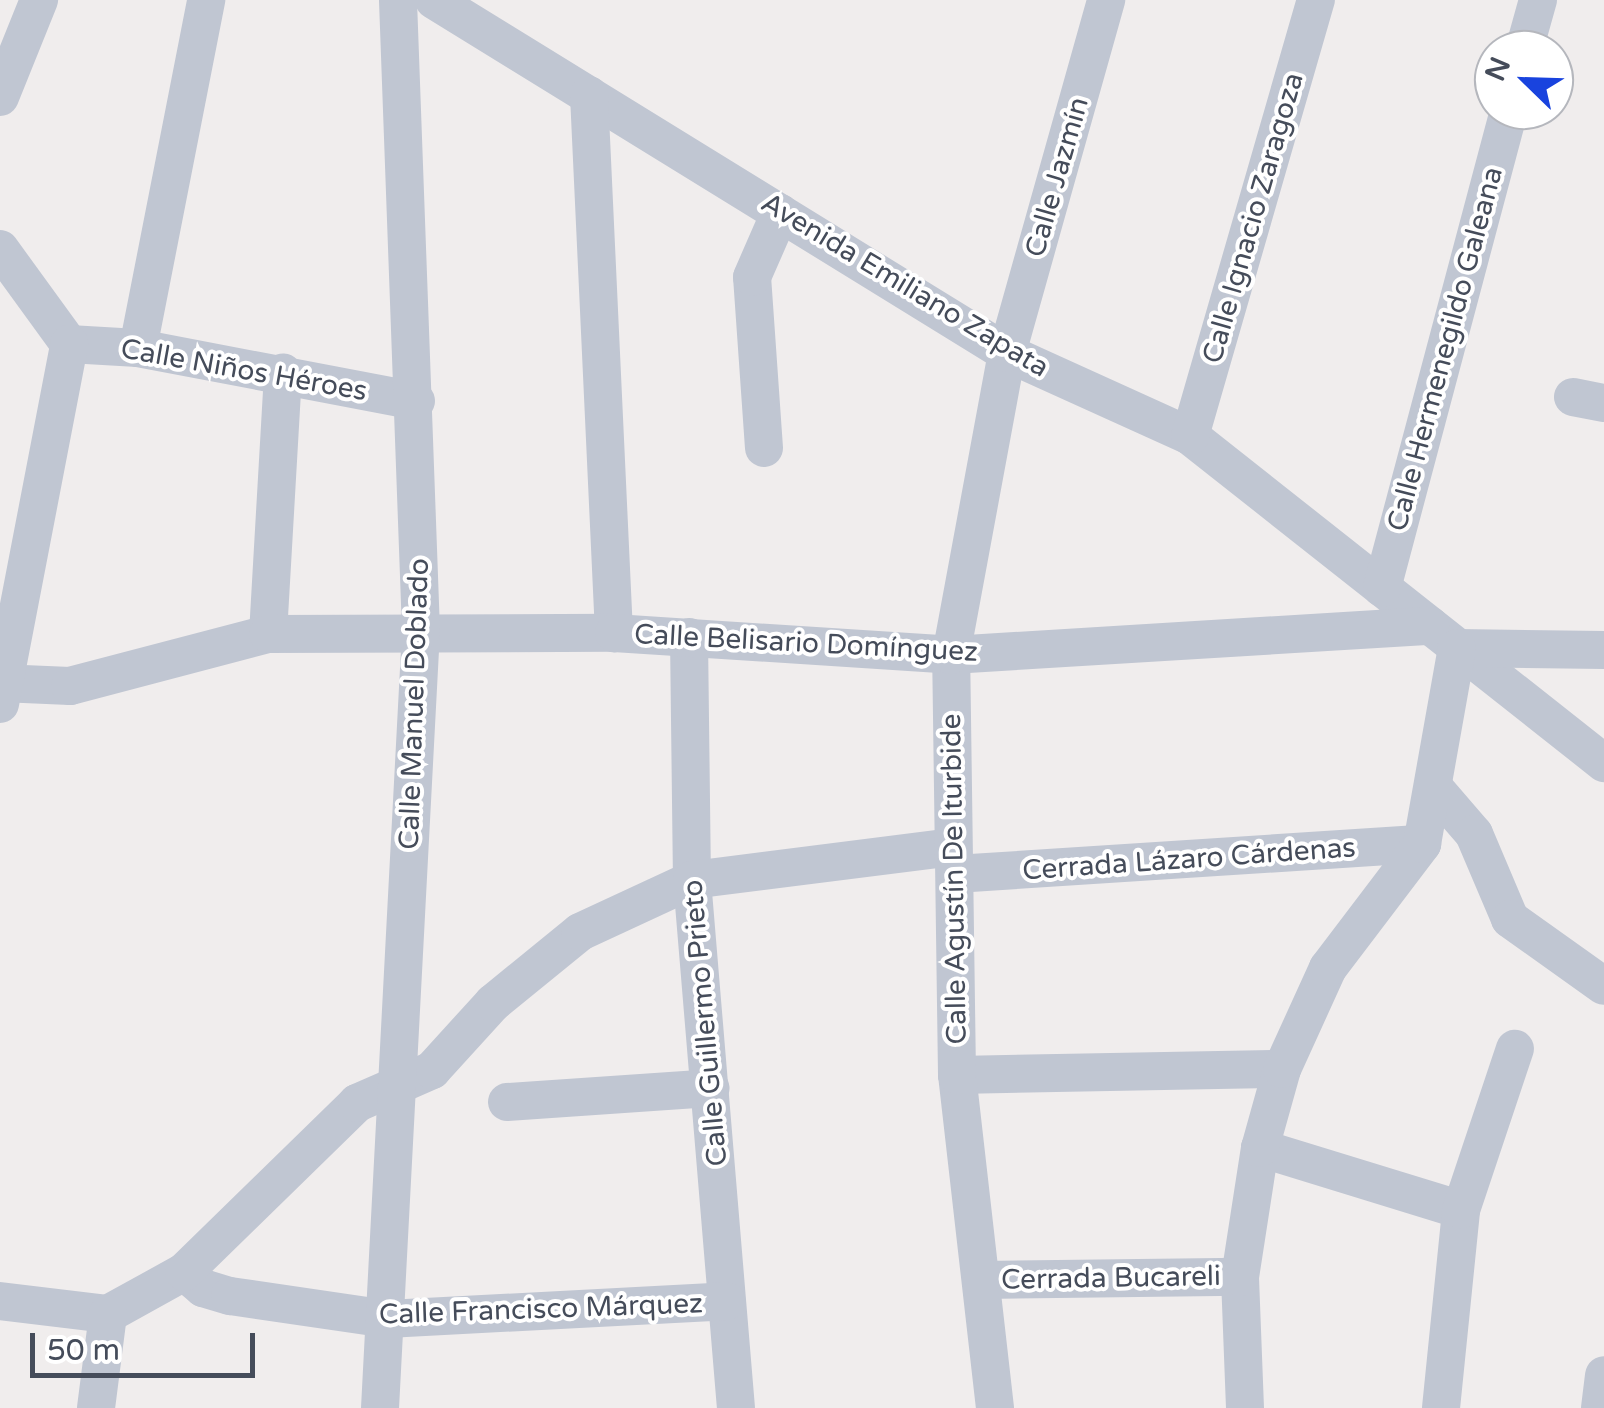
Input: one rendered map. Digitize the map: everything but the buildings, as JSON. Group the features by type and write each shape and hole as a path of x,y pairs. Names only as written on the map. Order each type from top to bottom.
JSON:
{"street":[{"path":"0,97 40,0"},
{"path":"138,348 206,0"},
{"name":"Calle Manuel Doblado","path":"380,1408 421,631 416,401 398,0"},
{"name":"Avenida Emiliano Zapata","path":"434,0 1007,353 1190,436 1604,763"},
{"name":"Calle Jazmín","path":"1007,353 1106,0"},
{"name":"Calle Ignacio Zaragoza","path":"1190,436 1316,0"},
{"path":"1530,30 1538,0"},
{"path":"589,95 614,633"},
{"name":"Calle Hermenegildo Galeana","path":"1382,588 1503,130"},
{"path":"764,448 752,277 780,213"},
{"path":"0,250 69,344 2,690"},
{"name":"Calle Niños Héroes","path":"69,344 138,348 282,372 416,401"},
{"name":"Calle Agustín De Iturbide","path":"995,1408 957,1075 952,654 1007,353"},
{"path":"268,634 282,372"},
{"name":"Calle Belisario Domínguez","path":"2,690 70,686 268,634 614,633 952,654 1444,638 1604,650"},
{"name":"Calle Guillermo Prieto","path":"689,637 692,880 736,1408"},
{"path":"1245,1408 1240,1277 1260,1148 1282,1069 1328,968 1422,844 1436,790 1444,638"},
{"path":"1436,790 1474,834 1510,920 1604,986"},
{"name":"Cerrada Lázaro Cárdenas","path":"108,1314 184,1272 357,1103 432,1070 493,1004 580,932 692,880 954,860 1422,844"},
{"path":"1440,1408 1461,1210 1515,1049"},
{"path":"957,1075 1282,1069"},
{"path":"508,1102 711,1088"},
{"path":"1260,1148 1461,1210"},
{"name":"Calle Francisco Márquez","path":"184,1272 203,1288 230,1296 387,1319 728,1301"},
{"name":"Cerrada Bucareli","path":"982,1280 1240,1277"},
{"path":"0,1300 108,1314 96,1408"},
{"path":"1600,1408 1604,1375"}]}
